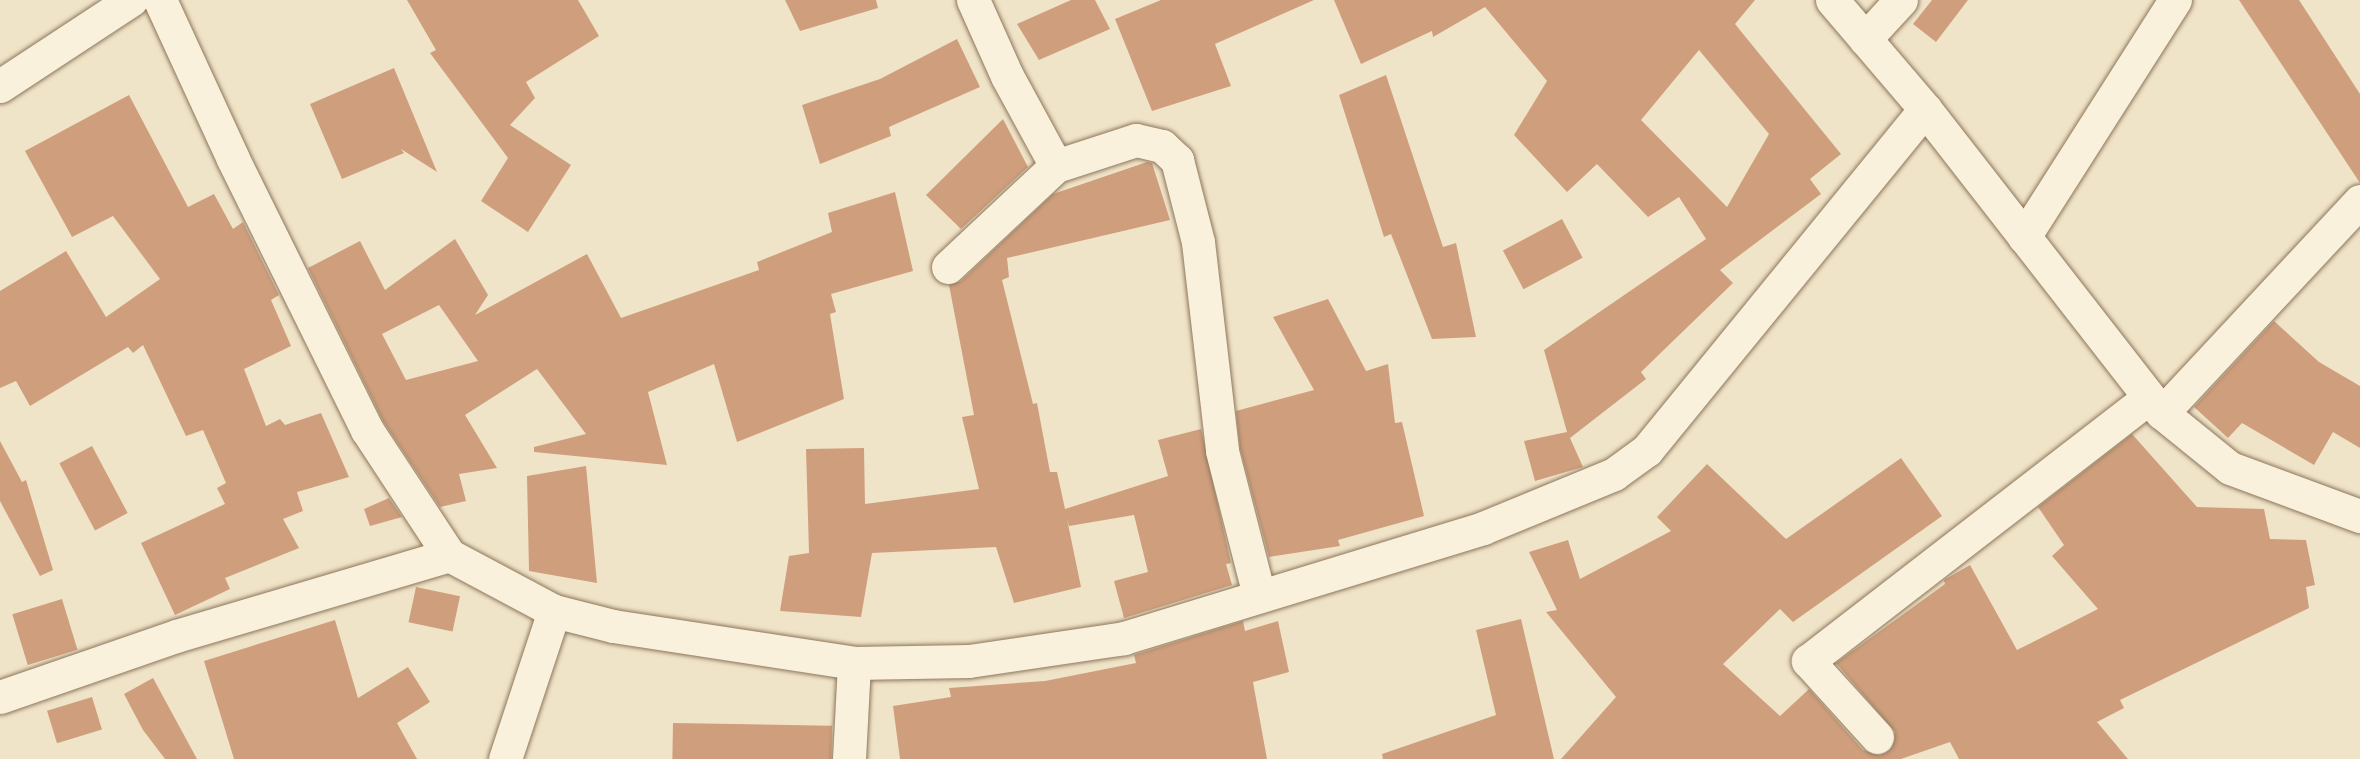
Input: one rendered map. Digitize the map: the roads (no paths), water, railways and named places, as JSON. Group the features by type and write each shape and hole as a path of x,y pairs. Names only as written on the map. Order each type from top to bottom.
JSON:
{"street":[{"path":"0,86 132,0"},
{"path":"160,0 233,159 368,430 449,555 554,611 613,626 854,663 969,661 1124,638 1258,594 1483,528 1614,474 1647,450 1925,109"},
{"path":"973,0 1007,76 1056,166"},
{"path":"1832,0 1925,109 2156,405 2230,468 2360,516"},
{"path":"1865,39 1901,0"},
{"path":"2024,237 2175,0"},
{"path":"948,267 1056,166 1136,140 1162,147 1177,160 1198,242 1222,451 1258,594"},
{"path":"1877,737 1808,661 2156,405 2360,201"},
{"path":"0,697 176,636 449,555"},
{"path":"505,759 554,611"},
{"path":"849,759 854,663"}]}
